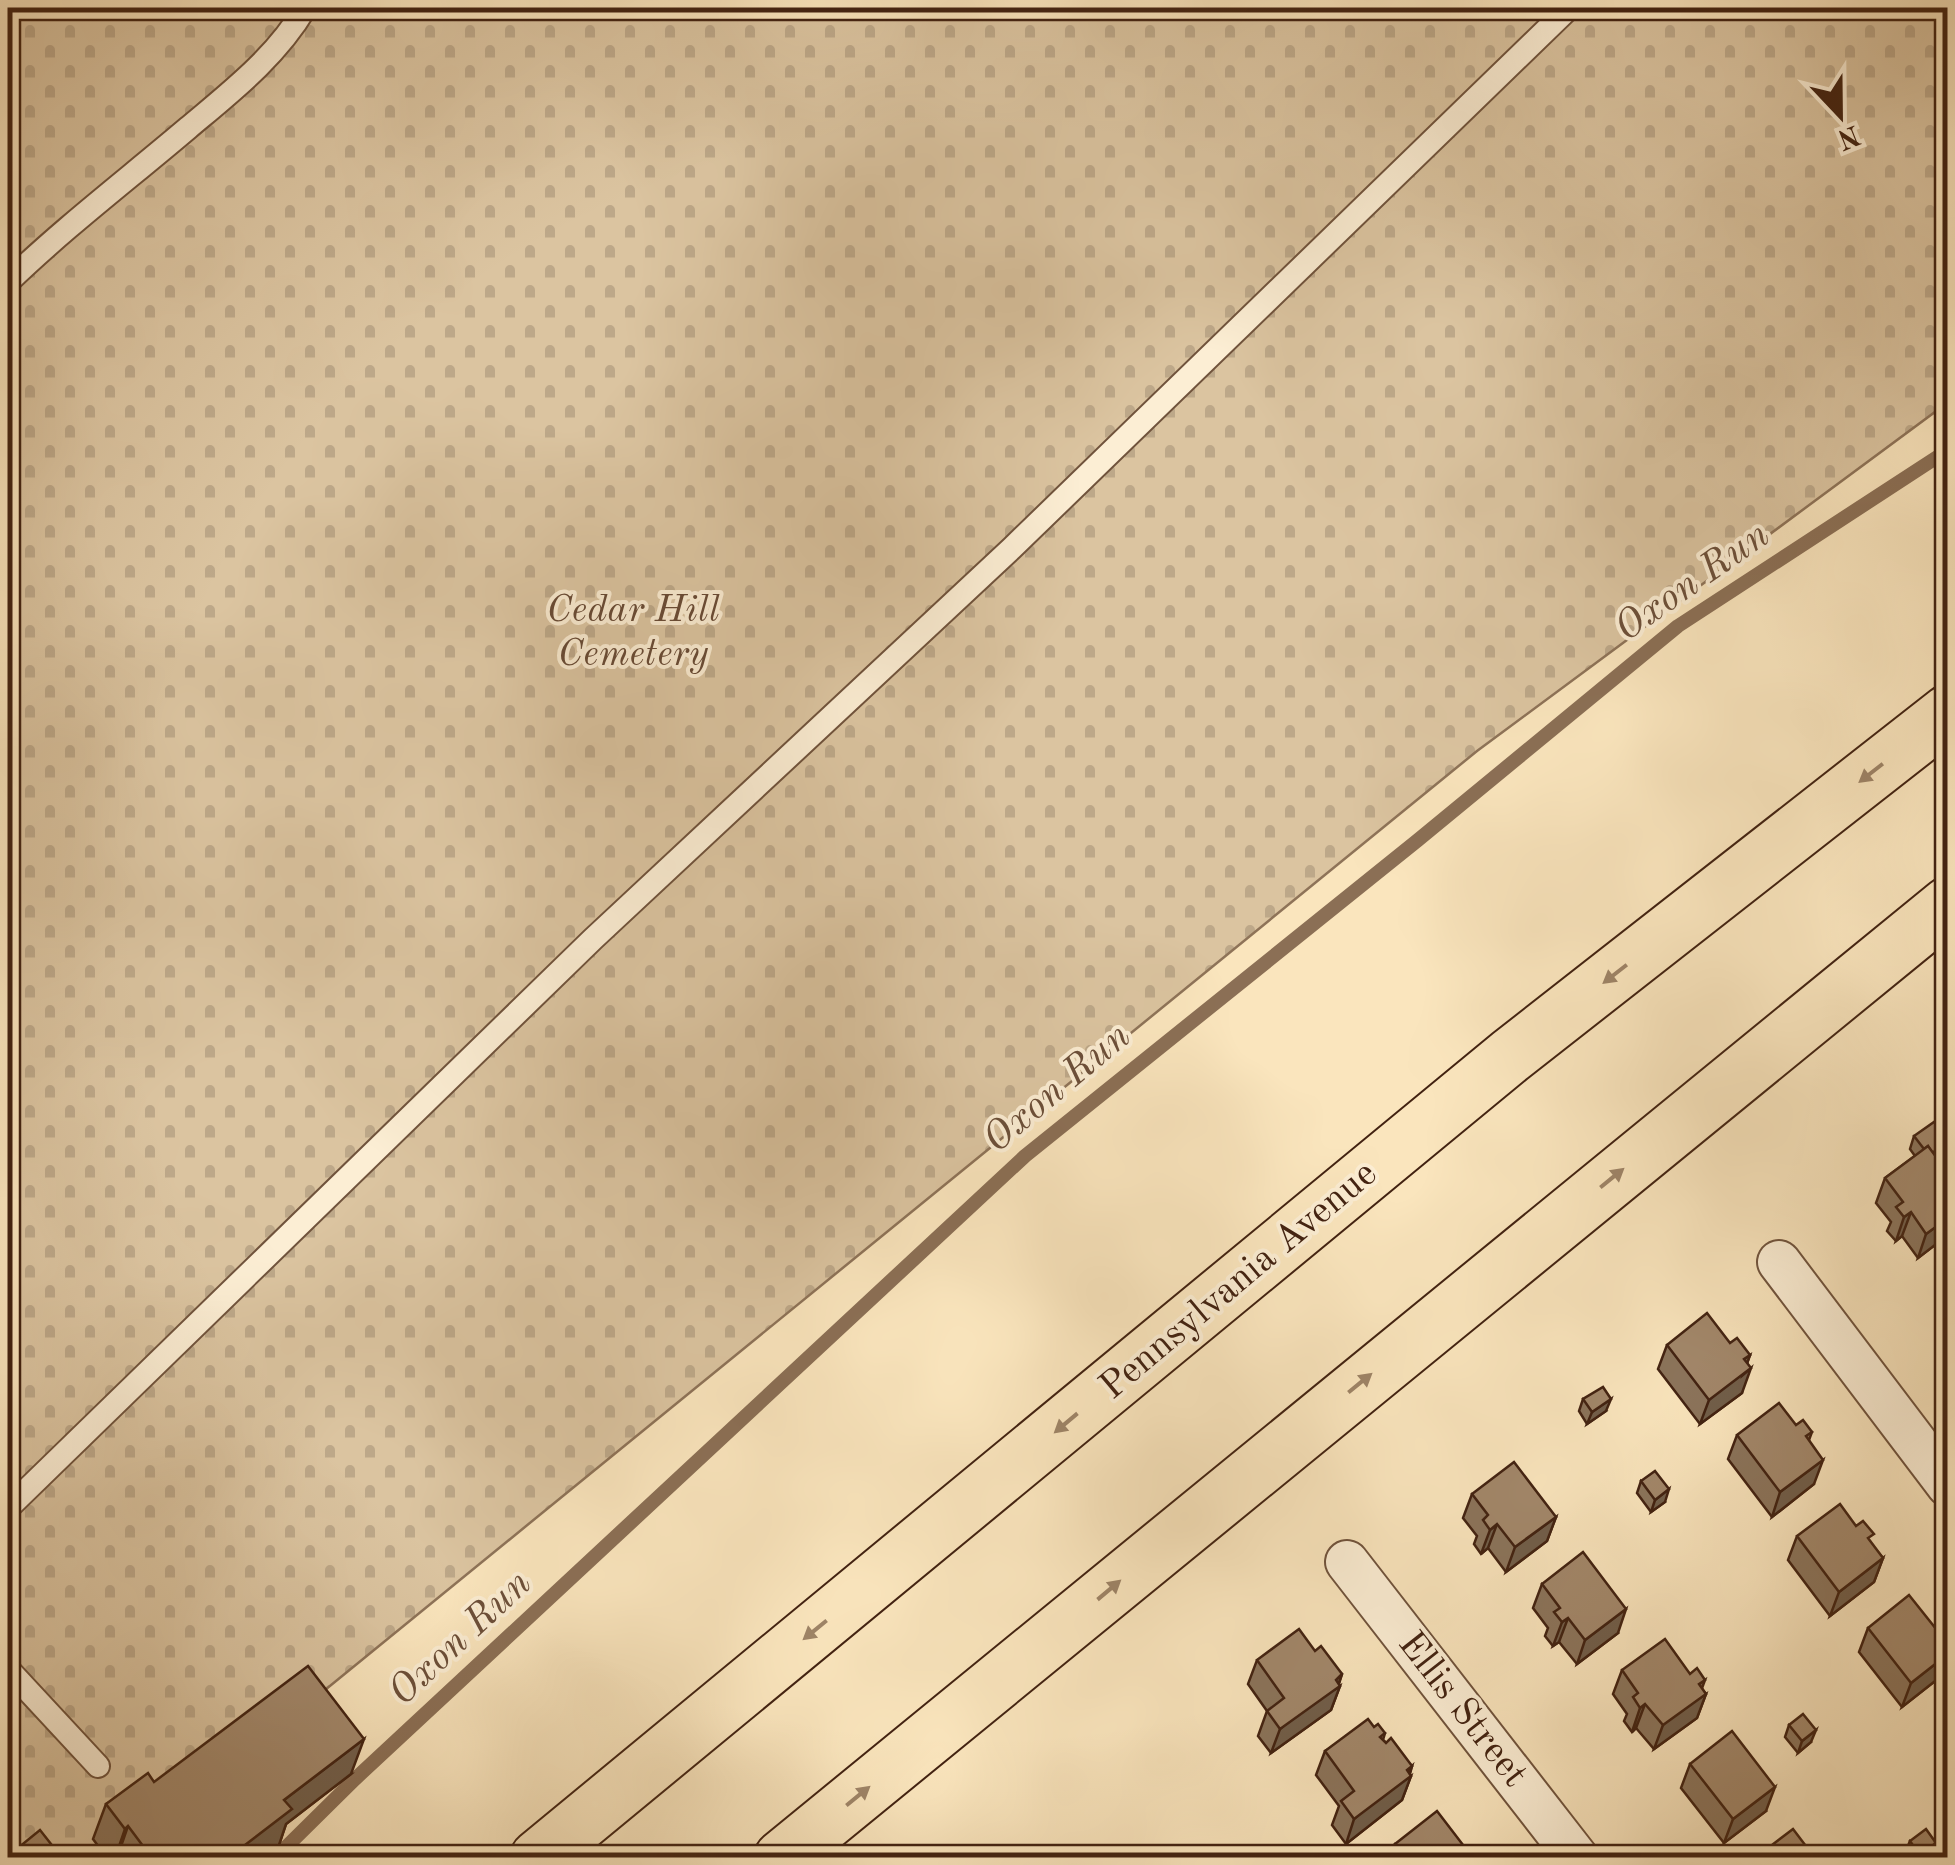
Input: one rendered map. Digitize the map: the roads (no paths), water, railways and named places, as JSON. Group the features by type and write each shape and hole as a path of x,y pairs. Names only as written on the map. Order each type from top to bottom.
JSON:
{"highway":[{"name":"Pennsylvania Avenue","path":"538,1858 1510,1056 1948,713"},
{"path":"782,1858 1948,905"}],"street":[{"path":"1778,1262 1948,1486"},
{"name":"Ellis Street","path":"1347,1562 1577,1858"}],"lane":[{"path":"8,282 43,248 258,69 290,33 304,8"},
{"path":"8,1508 593,939 1026,534 1570,8"},
{"path":"8,1669 98,1766"}],"waterway":[{"name":"Oxon Run","path":"275,1858 355,1779 1025,1156 1678,626 1948,450"}],"park label":[{"name":"Cedar Hill Cemetery","path":"633,633"}]}
